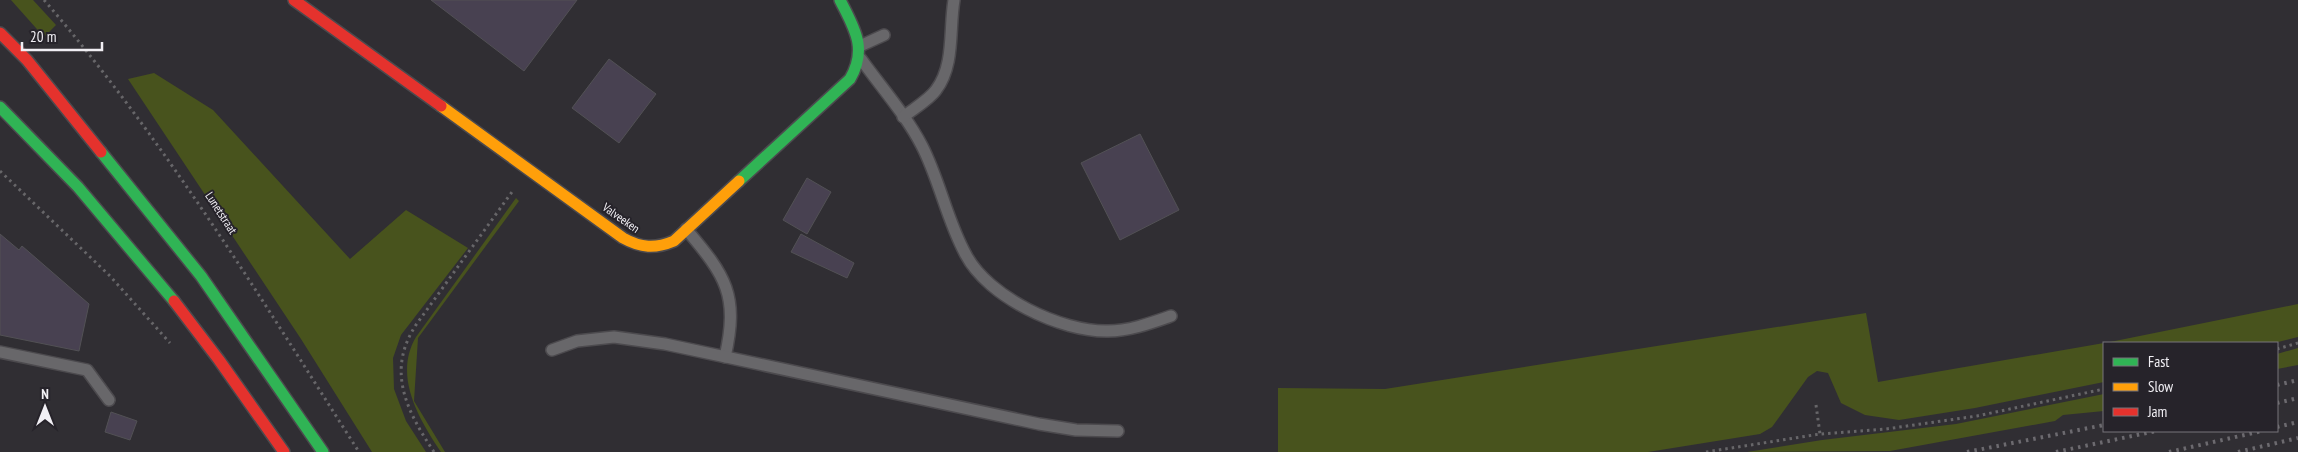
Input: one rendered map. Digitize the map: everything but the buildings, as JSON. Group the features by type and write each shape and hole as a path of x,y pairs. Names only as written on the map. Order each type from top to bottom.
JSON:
{"main road":[{"name":"Valveeken","path":"294,0 635,245 649,249 662,247 674,241 850,79 857,69 860,58 860,46 840,0"},
{"path":"0,33 27,60 201,276 323,452"},
{"path":"0,107 46,151 116,228 216,354 284,452"}],"lane":[{"path":"903,117 936,92 945,75 954,0"},
{"path":"860,46 884,35"},
{"path":"860,58 922,146 937,178 966,256 976,272 995,289 1024,307 1064,324 1083,329 1118,330 1171,316"},
{"path":"686,229 706,253 725,281 731,310 730,334 725,357"},
{"path":"552,350 577,341 614,338 665,344 1039,424 1076,430 1118,431"},
{"path":"0,352 87,370 109,400"}],"path":[{"name":"Lunetstraat","path":"44,0 112,81 189,190 359,452"},
{"path":"434,452 417,426 404,396 401,366 406,344 418,322 528,169"},
{"path":"0,171 110,276 173,346"},
{"path":"2278,349 2298,344"},
{"path":"1706,452 1820,434 1886,429 1977,416 2103,389"},
{"path":"1816,405 1820,434"}],"green space":[{"path":"11,0 33,0 56,25 44,37"},
{"path":"154,73 213,110 350,259 406,210 468,248 401,335 393,358 394,389 406,421 426,452 372,452 301,339 128,79"},
{"path":"516,198 519,201 418,338 414,401 445,452 441,452 417,411 412,397 407,367 410,352 416,337"},
{"path":"2298,304 2298,337 2278,342 2110,342"},
{"path":"1866,313 1878,382 2103,343 2103,382 1975,408 1899,420 1865,415 1841,403 1828,373 1817,371 1808,377 1772,427 1760,434 1648,452 1278,452 1278,388 1385,389"},
{"path":"2298,348 2298,365 2278,369 2278,354"},
{"path":"2103,394 2103,411 2063,415 2055,421 1890,451 1747,452 1822,440 1956,424"}],"railway":[{"path":"2278,385 2298,380"},
{"path":"2278,403 2298,398"},
{"path":"2278,427 2298,422"},
{"path":"1967,452 2103,425"},
{"path":"2056,452 2151,432"},
{"path":"2169,452 2258,432"},
{"path":"2238,452 2298,438"}],"traffic: fast":[{"path":"739,181 850,79 858,58 857,38 840,0"},
{"path":"0,107 78,187 174,301"},
{"path":"101,152 201,276 323,452"}],"traffic: slow":[{"path":"441,106 623,238 636,244 654,246 674,241 739,181"}],"traffic: jam":[{"path":"294,0 441,106"},
{"path":"0,33 27,60 101,152"},
{"path":"174,301 219,360 284,452"}]}
